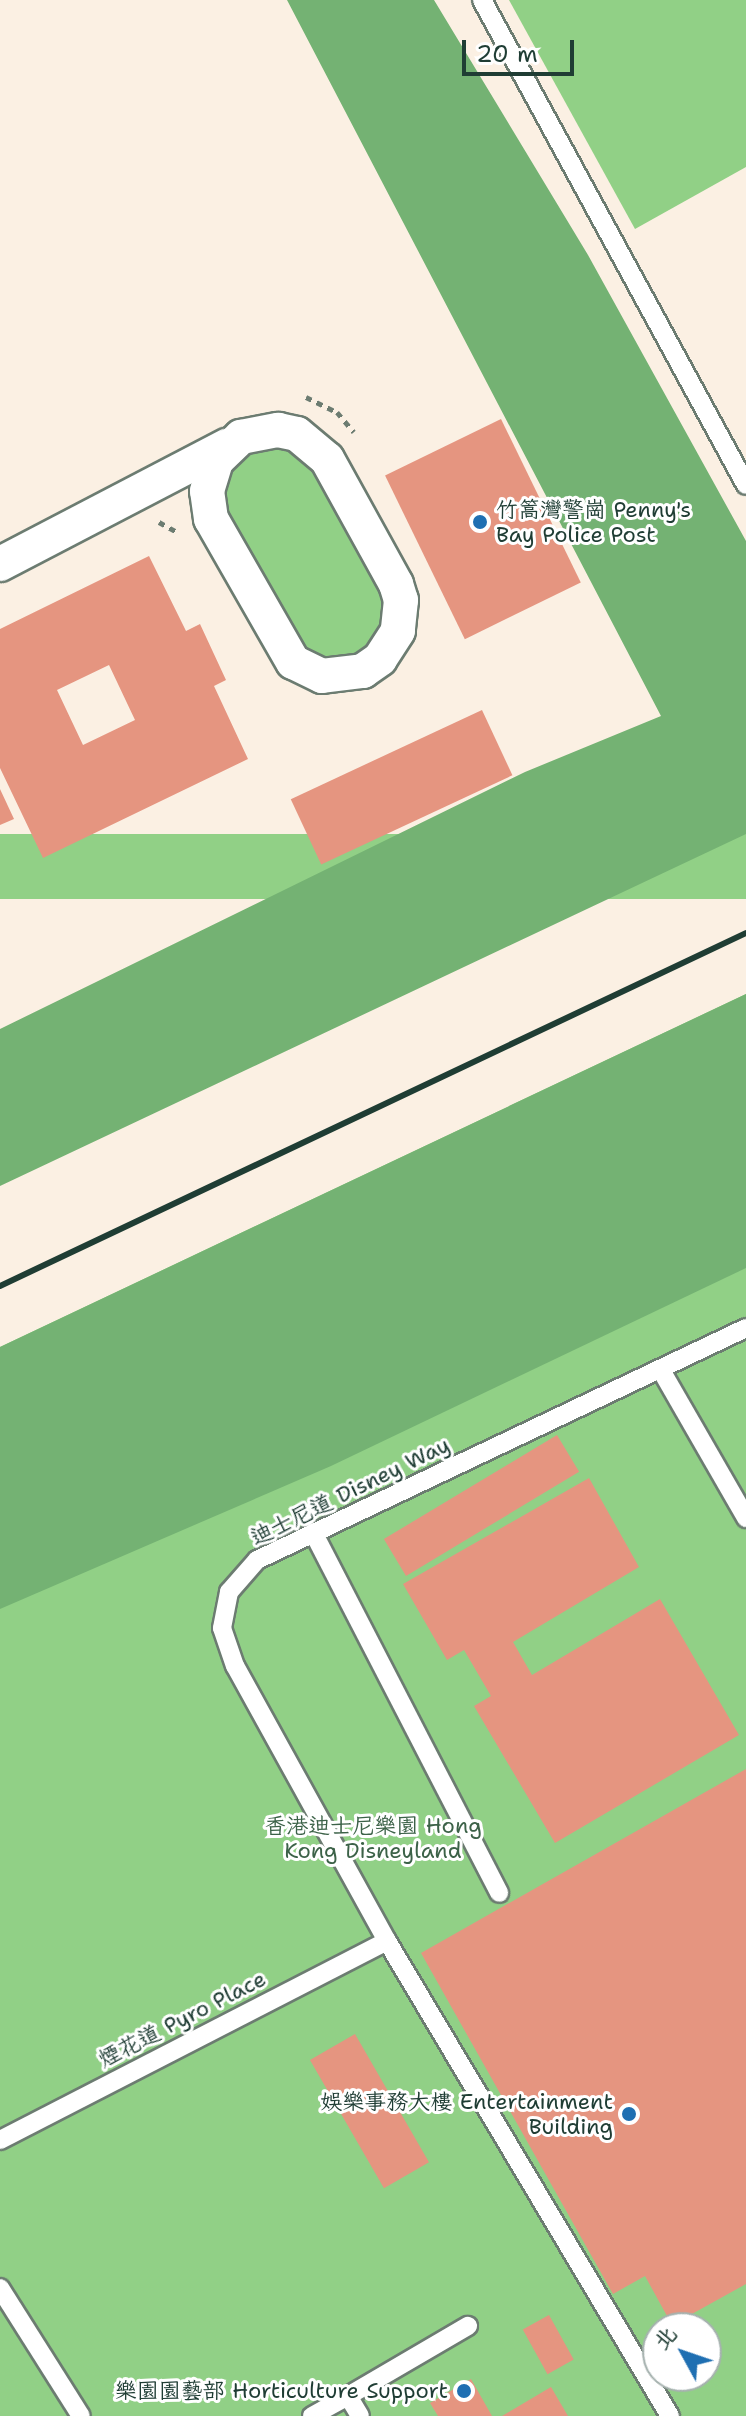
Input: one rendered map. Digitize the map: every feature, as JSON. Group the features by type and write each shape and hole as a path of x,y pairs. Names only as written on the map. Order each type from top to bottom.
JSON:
{"street":[{"path":"0,564 144,492 241,437 259,431 297,434 327,459 396,584 401,617 393,644 380,659 353,674 322,676 306,671 281,649 217,531 207,505 209,477 216,461 241,437"},
{"path":"144,492 191,504 217,531"}],"lane":[{"path":"482,0 746,485"},
{"name":"迪士尼道 Disney Way","path":"670,2416 387,1941 235,1666 222,1628 229,1592 257,1560 746,1328"},
{"path":"661,1370 746,1518"},
{"path":"313,1532 499,1893"},
{"name":"煙花道 Pyro Place","path":"0,2140 387,1941"},
{"path":"0,2288 81,2416"},
{"path":"312,2416 468,2326"},
{"path":"348,2396 360,2416"}],"green space":[{"path":"287,0 434,0 588,255 746,541 746,834 0,1186 0,1029 525,772 661,716"},
{"path":"509,0 746,0 746,167 635,229"},
{"path":"276,443 306,456 391,605 375,653 313,664 223,520 218,488 245,450"},
{"path":"0,834 746,834 746,899 0,899"},
{"name":"香港迪士尼樂園 Hong Kong Disneyland","path":"746,994 746,2416 0,2416 0,1347"},
{"path":"746,994 746,1268 331,1466 0,1609 0,1347"}],"building":[{"name":"竹篙灣警崗 Penny's Bay Police Post","path":"501,419 581,583 465,639 385,476"},
{"path":"149,556 186,631 200,624 226,680 214,686 248,759 43,858 0,768 0,629","holes":["109,665 135,720 83,745 57,690"]},
{"path":"482,710 512,775 321,864 291,799"},
{"path":"0,789 14,819 0,825"},
{"path":"557,1435 579,1472 406,1576 384,1539"},
{"path":"589,1478 639,1567 513,1642 532,1675 660,1599 739,1735 555,1843 474,1706 491,1696 464,1650 447,1660 403,1584"},
{"name":"娛樂事務大樓 Entertainment Building","path":"746,1769 746,2284 695,2312 665,2312 645,2276 613,2294 421,1953"},
{"path":"355,2034 429,2162 384,2188 310,2060"},
{"path":"549,2315 574,2360 547,2374 523,2330"},
{"name":"樂園園藝部 Horticulture Support","path":"471,2379 492,2416 438,2416 430,2403"},
{"name":"樂園園藝部 Horticulture Support","path":"551,2387 568,2416 502,2416"}],"railway":[{"path":"0,1286 746,933"}],"place":[{"name":"竹篙灣警崗 Penny's Bay Police Post","path":"480,522"},
{"name":"娛樂事務大樓 Entertainment Building","path":"629,2114"},
{"name":"樂園園藝部 Horticulture Support","path":"464,2391"}]}
